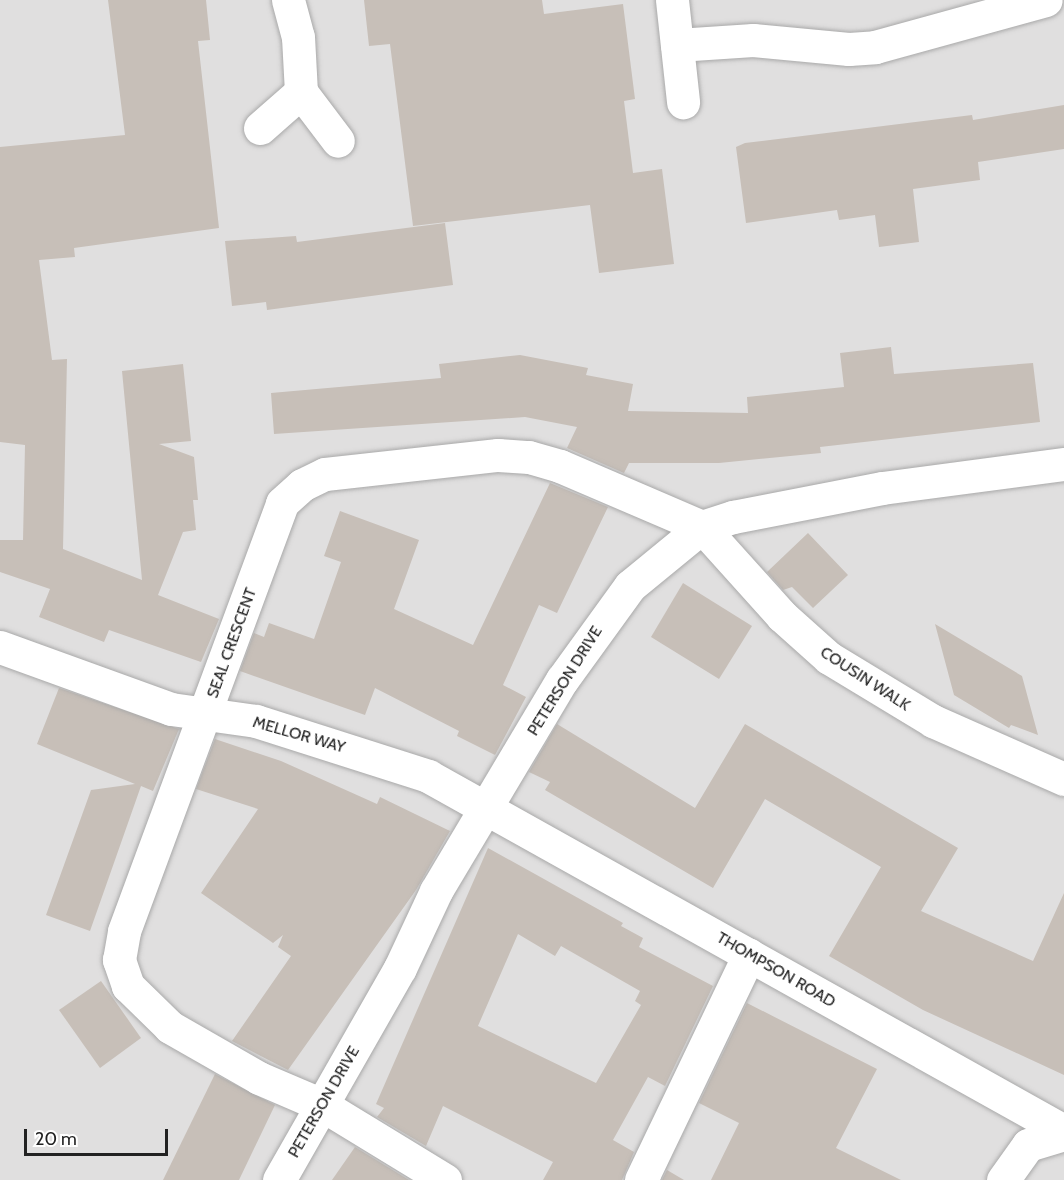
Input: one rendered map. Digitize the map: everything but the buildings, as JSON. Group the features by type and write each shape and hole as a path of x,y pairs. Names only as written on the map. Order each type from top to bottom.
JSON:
{"street":[{"path":"288,0 298,37 301,92 338,141"},
{"path":"672,0 683,102"},
{"path":"677,45 753,40 849,50 875,47 1046,0"},
{"path":"260,128 301,92"},
{"name":"SEAL CRESCENT","path":"445,1180 322,1105 259,1078 170,1027 128,986 119,960 124,931 206,715 282,503 302,485 325,474 513,455 545,460 702,527"},
{"name":"PETERSON DRIVE","path":"279,1180 399,968 436,891 489,808 562,680 606,616 630,586 702,527 882,488 1064,464"},
{"name":"COUSIN WALK","path":"702,527 782,616 829,658 933,721 1064,779"},
{"name":"MELLOR WAY","path":"0,647 171,709 256,721 378,759 428,776 489,808"},
{"name":"THOMPSON ROAD","path":"489,808 1064,1132"},
{"path":"641,1180 749,955"},
{"path":"1003,1180 1028,1145 1064,1132"}],"shaded area":[{"path":"0,0 1064,0 1064,1180 0,1180"}]}
